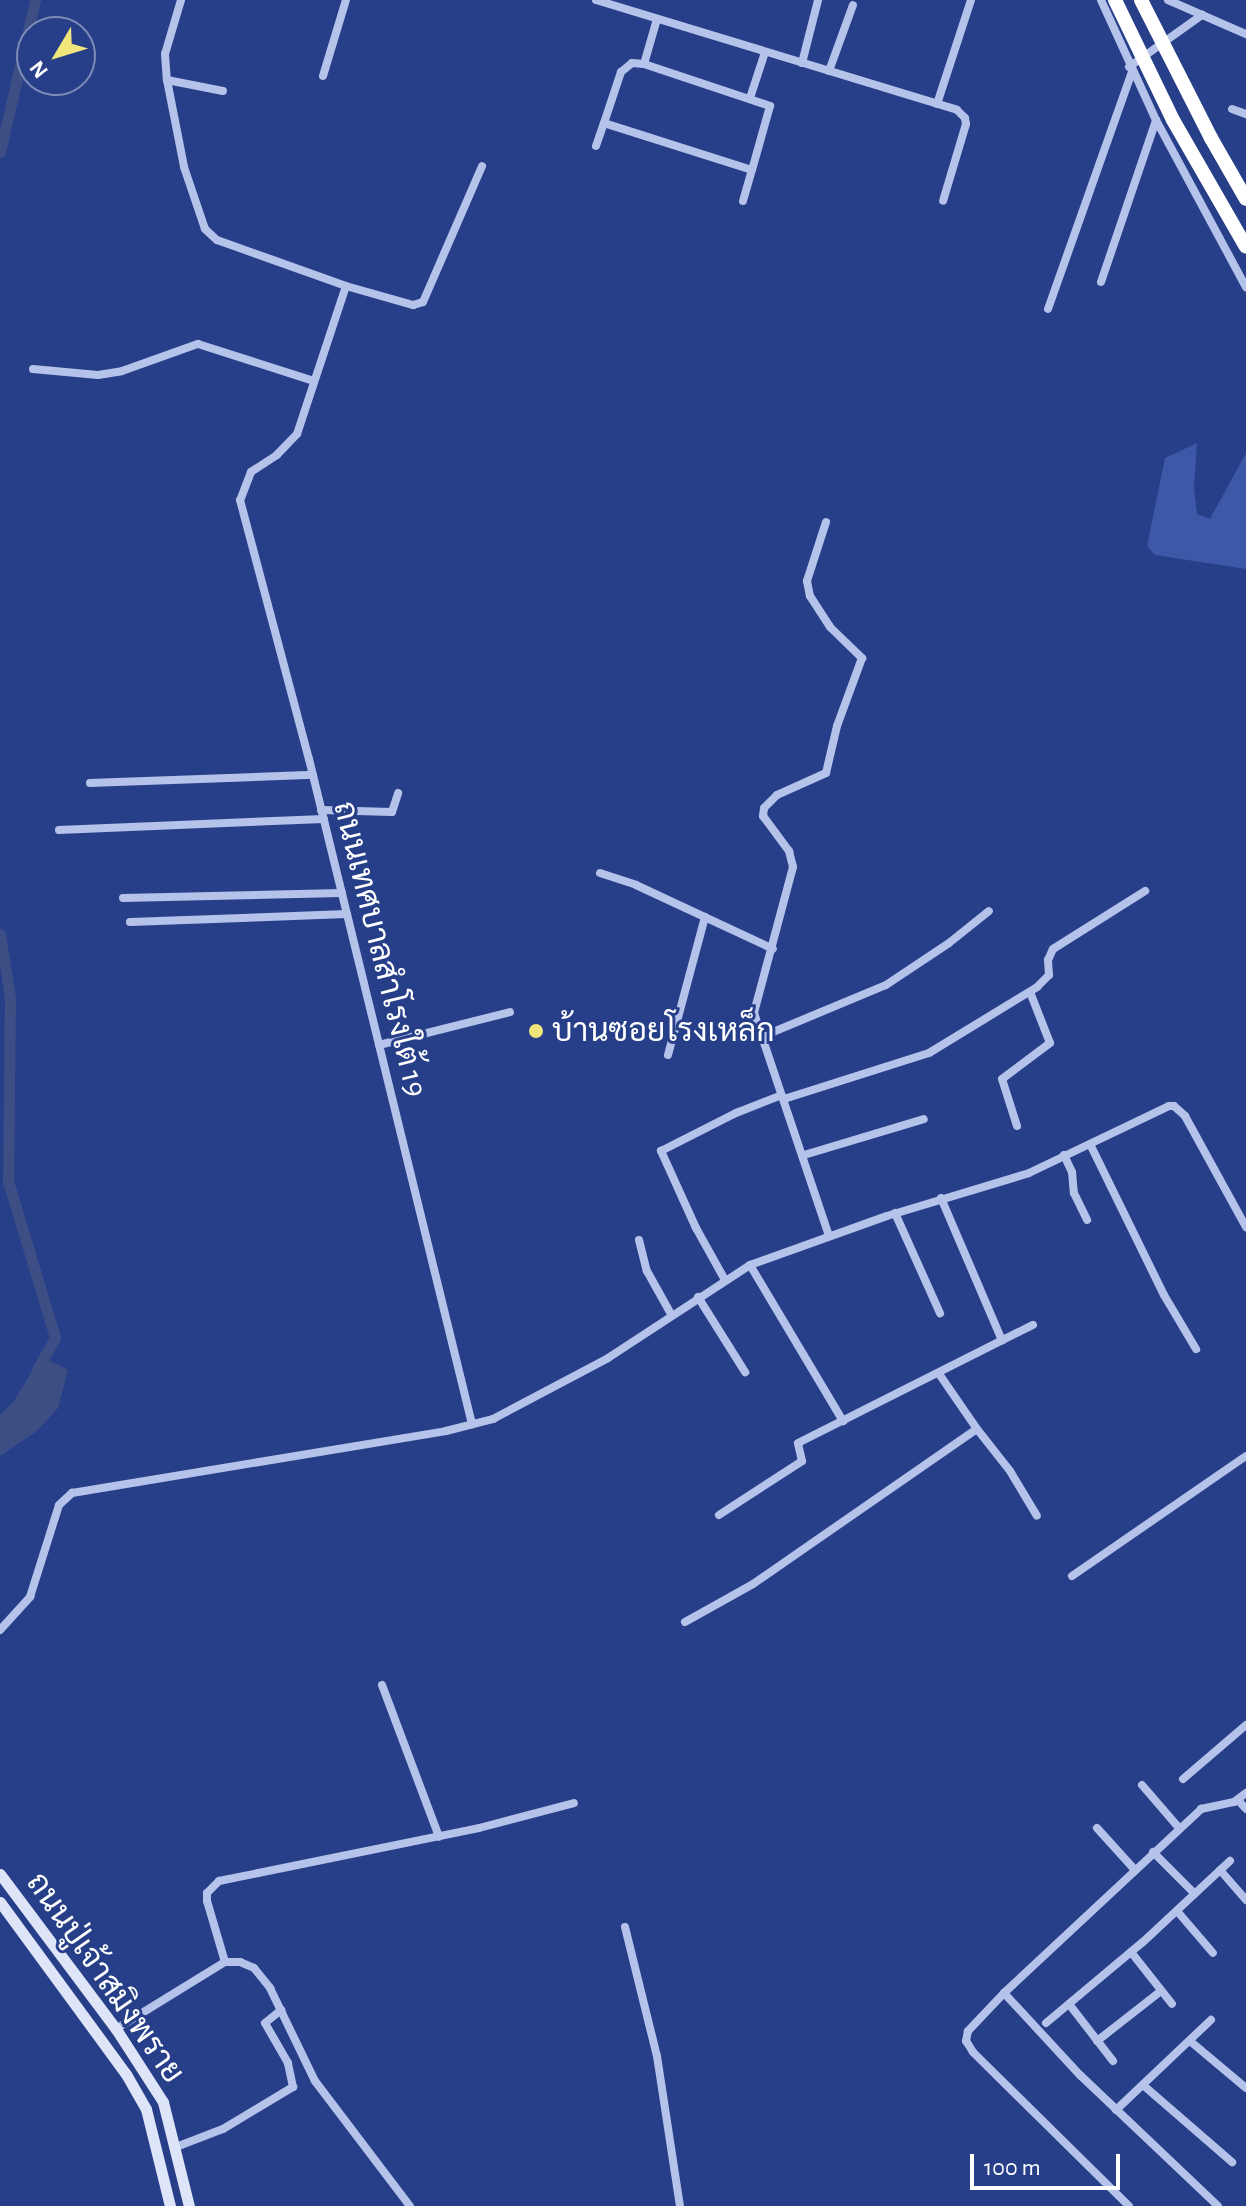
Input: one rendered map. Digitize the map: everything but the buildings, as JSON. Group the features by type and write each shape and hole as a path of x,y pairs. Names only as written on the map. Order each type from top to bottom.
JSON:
{"highway":[{"path":"1115,0 1173,120 1246,247"},
{"path":"1141,0 1246,199"}],"main road":[{"name":"ถนนปู่เจ้าสมิงพราย","path":"0,1874 116,2029 163,2102 189,2206"},
{"name":"ถนนปู่เจ้าสมิงพราย","path":"0,1902 126,2074 146,2109 170,2206"}],"street":[{"path":"181,0 165,54 167,80 187,178 198,214 210,236 346,286 413,305 423,302 482,166"},
{"path":"323,76 346,0"},
{"path":"596,0 620,4 657,19 957,110 965,118 966,124 943,201"},
{"path":"802,63 818,0"},
{"path":"937,104 971,0"},
{"path":"1101,0 1130,69 1246,287"},
{"path":"1168,0 1246,34"},
{"path":"829,71 853,5"},
{"path":"1048,309 1130,69 1202,15"},
{"path":"644,64 657,19"},
{"path":"750,98 765,52"},
{"path":"596,146 621,72 632,63 644,64 750,98 771,109 743,201"},
{"path":"167,80 223,91"},
{"path":"1232,109 1246,114"},
{"path":"1101,282 1156,120"},
{"path":"604,123 752,170"},
{"name":"ถนนเทศบาลสำโรงใต้ 19","path":"346,286 297,434 277,455 251,472 240,500 313,775 472,1424"},
{"path":"33,369 98,375 122,371 198,344 314,381"},
{"path":"826,522 807,581 810,596 830,627 862,658 837,726 826,773 777,795 764,808 763,816 789,851 793,867 754,1013 829,1236"},
{"path":"90,783 313,775"},
{"path":"59,830 392,812 398,793"},
{"path":"600,873 636,885 773,949"},
{"path":"725,1280 696,1228 661,1151 736,1113 918,1059 1030,992 1049,975 1048,960 1053,949 1145,891"},
{"path":"123,898 342,893"},
{"path":"761,1037 886,985 949,943 989,911"},
{"path":"130,922 347,914"},
{"path":"668,1055 705,917"},
{"path":"1017,1126 1002,1079 1050,1043 1030,992"},
{"path":"379,1045 510,1012"},
{"path":"0,1630 30,1597 59,1505 72,1493 482,1423 593,1367 750,1265 895,1213 1029,1173 1174,1106 1185,1116 1246,1227"},
{"path":"804,1155 924,1119"},
{"path":"1090,1144 1164,1295 1196,1349"},
{"path":"1064,1155 1072,1172 1074,1193 1087,1220"},
{"path":"941,1198 1002,1340"},
{"path":"895,1213 940,1313"},
{"path":"639,1240 647,1271 672,1316"},
{"path":"750,1265 843,1421"},
{"path":"698,1297 745,1372"},
{"path":"719,1515 802,1461 798,1443 1033,1325"},
{"path":"939,1374 1010,1471 1037,1516"},
{"path":"685,1622 753,1584 977,1429"},
{"path":"1072,1576 1246,1456"},
{"path":"382,1685 439,1837"},
{"path":"1183,1779 1245,1729"},
{"path":"1142,1785 1179,1828"},
{"path":"1129,2206 966,2041 968,2031 1004,1993 1201,1809 1238,1800 1246,1793"},
{"path":"1238,1800 1246,1809"},
{"path":"225,1962 207,1901 207,1893 219,1881 439,1837 574,1803"},
{"path":"1097,1828 1135,1870"},
{"path":"1153,1852 1195,1894"},
{"path":"1046,2023 1131,1952 1230,1861"},
{"path":"1220,1870 1246,1900"},
{"path":"1177,1911 1213,1953"},
{"path":"625,1927 657,2056 680,2206"},
{"path":"1131,1952 1172,2004"},
{"path":"116,2029 225,1962 240,1962 254,1968 265,1978 315,2081 410,2206"},
{"path":"1097,2041 1161,1991"},
{"path":"1004,1993 1116,2110 1218,2206"},
{"path":"1069,2004 1113,2061"},
{"path":"176,2147 223,2129 293,2087 288,2063 265,2023 281,2010"},
{"path":"1116,2110 1211,2020"},
{"path":"1190,2041 1246,2088"},
{"path":"1143,2085 1232,2162"}],"shaded area":[{"path":"1197,443 1194,488 1197,514 1210,519 1246,453 1246,569 1155,555 1147,546 1165,458"},
{"path":"41,1356 68,1370 58,1408 37,1431 0,1456 0,1415 14,1401"}],"waterway":[{"path":"0,152 35,0"},
{"path":"0,934 10,998 8,1181 55,1338 37,1369"}],"place":[{"name":"บ้านซอยโรงเหล็ก","path":"536,1031"}]}
